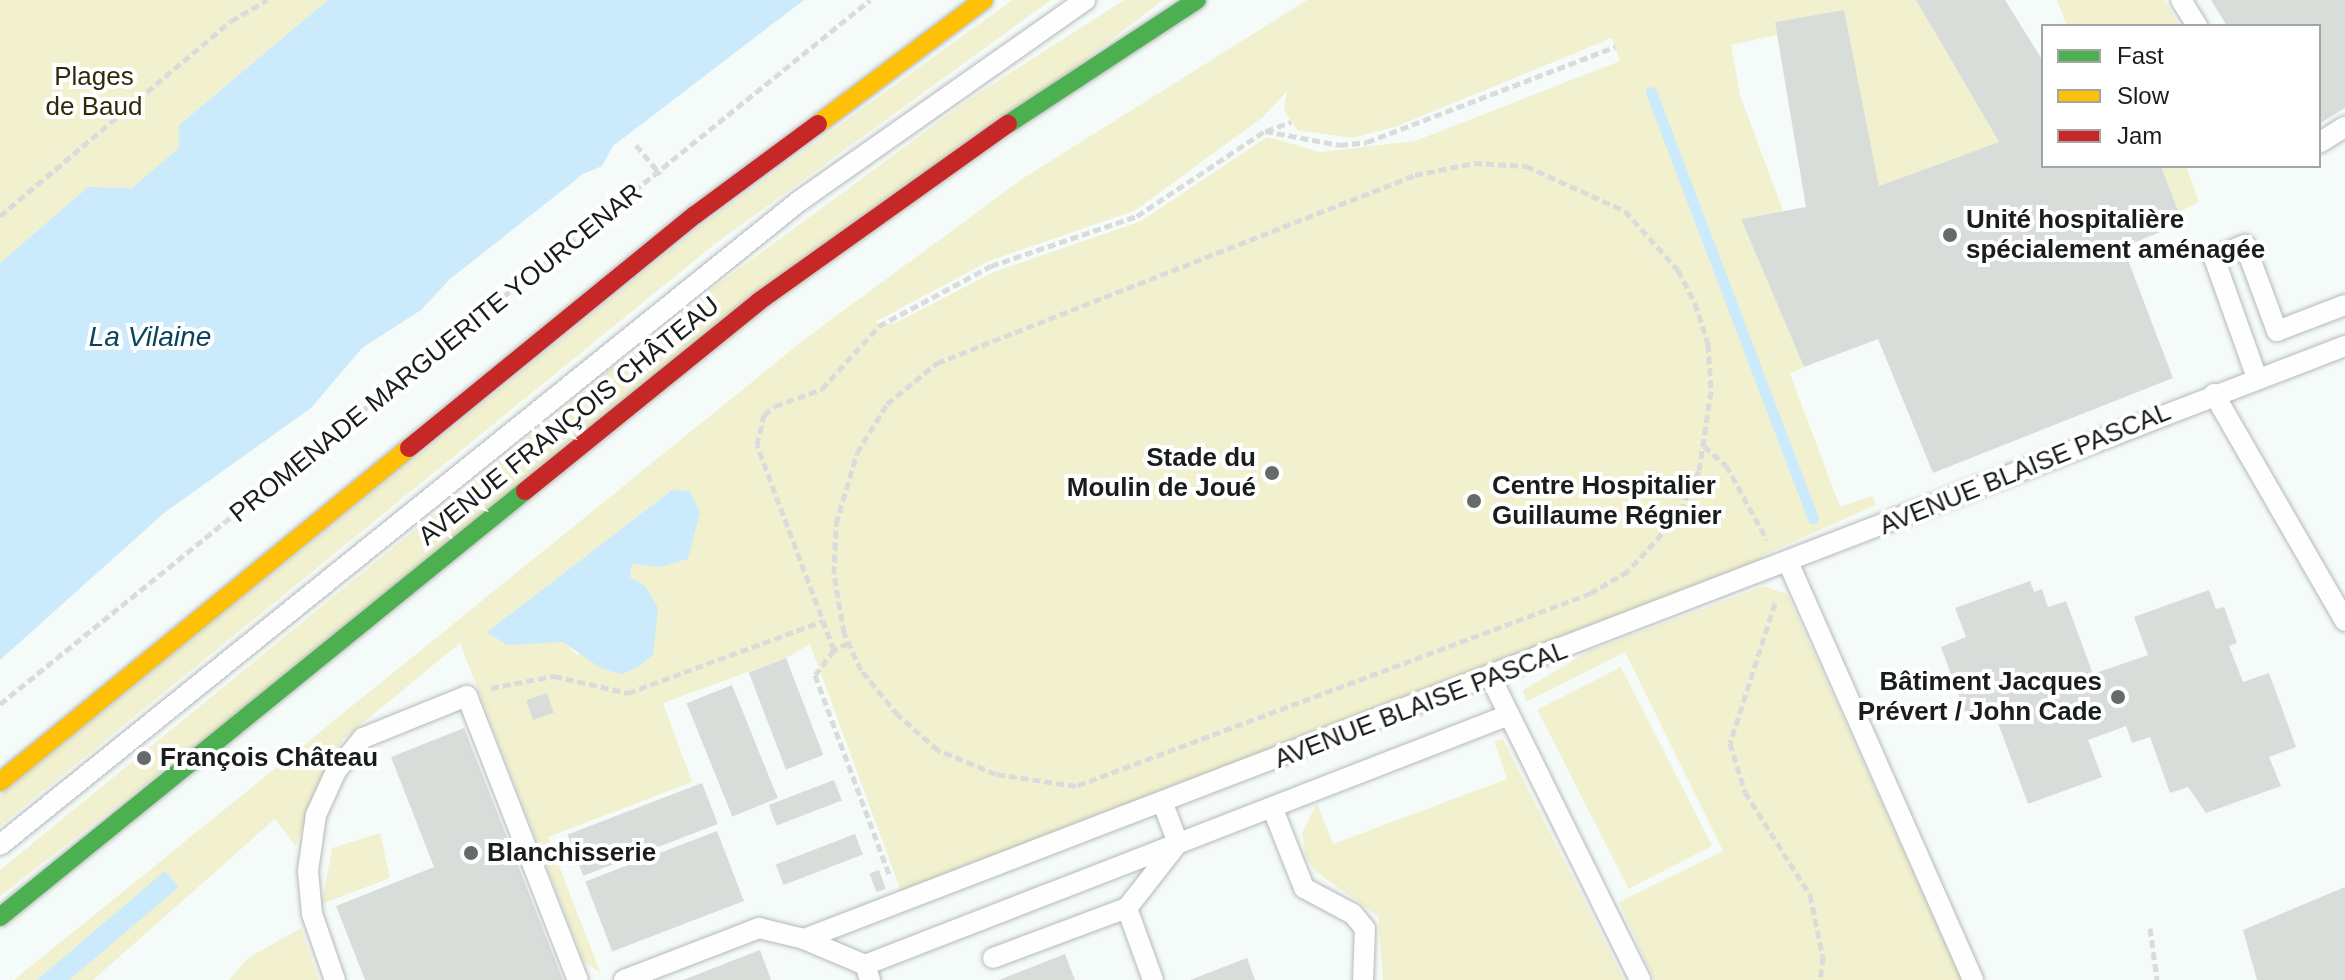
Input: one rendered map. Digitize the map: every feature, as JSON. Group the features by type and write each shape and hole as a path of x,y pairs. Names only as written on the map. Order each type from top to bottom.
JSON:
{"main road":[{"path":"0,782 695,215 984,0"},
{"name":"AVENUE FRANÇOIS CHÂTEAU","path":"0,917 758,302 933,173 1197,0"}],"lane":[{"path":"0,845 798,202 1085,0"},
{"path":"2181,0 2196,24"},
{"path":"2321,142 2345,127"},
{"path":"2257,378 2214,258 2245,245 2277,331 2345,305"},
{"name":"AVENUE BLAISE PASCAL","path":"804,939 1492,680 2214,394 2345,346"},
{"path":"2214,394 2345,621"},
{"path":"1788,562 1973,980"},
{"path":"1492,680 1640,980"},
{"path":"335,980 312,914 308,871 316,815 336,771 363,738 467,696 578,980"},
{"path":"624,980 759,928 804,939 867,972 1178,843 1509,715"},
{"path":"1163,804 1178,843"},
{"path":"1272,807 1304,888 1353,914 1365,929 1363,980"},
{"path":"993,958 1127,908 1178,843"},
{"path":"1127,908 1153,980"}],"path":[{"path":"0,216 258,2 267,0"},
{"name":"PROMENADE MARGUERITE YOURCENAR","path":"0,704 660,174 870,0"},
{"path":"1265,131 1340,145 1367,142 1615,47"},
{"path":"834,650 757,445 764,415 822,389 879,326 991,266 1137,216 1265,131 1291,122"},
{"path":"636,145 660,174"},
{"path":"1474,163 1526,166 1625,211 1678,270 1695,303 1708,344 1704,446 1678,516 1628,571 1591,593 1076,786 996,774 938,750 898,715 861,670 849,643 834,574 836,524 857,453 887,404 937,363 1415,175 1474,163"},
{"path":"1704,446 1726,465 1771,548 1788,562 1730,743 1745,792 1810,895 1823,957 1820,980"},
{"path":"467,696 554,676 578,678 606,693 628,693 823,621"},
{"path":"849,643 834,650 815,675 900,903"},
{"path":"2150,928 2157,980"}],"green space":[{"name":"Plages de Baud","path":"0,0 328,0 179,125 180,148 132,188 88,187 0,263"},
{"path":"1012,0 1051,0 716,243 0,826 0,796 702,225"},
{"path":"1124,0 1163,0 0,896 0,870 682,311 971,98"},
{"path":"1307,0 1916,0 1999,142 1879,186 1844,10 1775,22 1777,35 1731,45 1740,95 1783,211 1741,219 1804,367 1790,374 1840,507 1872,496 1876,505 1761,556 1764,564 902,894 810,644 786,658 663,703 692,782 548,837 600,972 584,962 460,643 342,740 295,846 275,819 93,980 14,980 805,339 1022,179","holes":["1612,38 1620,61 1415,141 1320,152 1267,137 1141,221 994,272 893,324 875,322 989,261 1136,210 1263,117 1287,91 1284,111 1297,130 1352,138 1395,127","672,490 660,567 632,563 630,577 645,586 578,656 564,642 487,632"]},
{"path":"2057,0 2164,0 2179,24 2066,24"},
{"path":"2162,168 2187,168 2199,202 2179,212"},
{"path":"1764,586 1787,594 1962,980 1654,980 1619,902 1723,851 1625,652 1526,702 1523,690 1589,651"},
{"path":"1621,667 1712,846 1628,889 1537,710"},
{"path":"1503,739 1624,980 1383,980 1378,916 1315,871 1306,857 1302,833 1317,803 1333,844 1507,779 1494,741"},
{"path":"380,833 390,878 322,904 332,848"},
{"path":"301,928 319,980 229,980 248,958"}],"water":[{"name":"La Vilaine","path":"328,0 804,0 613,146 602,166 583,174 450,279 421,310 362,348 311,408 164,513 0,660 0,263 88,187 132,188 179,148 179,125"},
{"path":"672,490 690,491 700,512 688,559 660,567 632,564 630,577 645,586 658,608 653,655 638,667 623,674 602,669 563,642 507,645 487,632"},
{"path":"165,871 179,887 69,980 37,980"}],"building":[{"name":"Unité hospitalière spécialement aménagée","path":"1916,0 2005,0 2041,58 2041,168 2162,168 2183,223 2123,247 2173,378 1933,473 1878,339 1804,367 1741,219 1806,207 1775,22 1844,10 1879,186 1999,142"},
{"path":"2211,0 2345,0 2345,108 2321,123 2321,24 2226,24"},
{"name":"Bâtiment Jacques Prévert / John Cade","path":"2030,581 2034,592 2042,589 2048,607 2066,601 2093,674 2148,655 2134,617 2209,590 2216,609 2224,607 2237,643 2229,646 2243,682 2269,673 2296,747 2269,757 2281,786 2206,813 2188,787 2170,793 2150,737 2132,743 2126,726 2088,740 2102,777 2028,804 1994,712 1968,721 1941,647 1966,637 1955,608"},
{"path":"786,658 823,755 786,769 749,672"},
{"path":"732,685 778,798 732,816 687,703"},
{"path":"547,693 554,713 533,720 526,700"},
{"name":"Blanchisserie","path":"464,728 563,980 365,980 336,906 434,867 391,757"},
{"path":"834,780 842,801 777,826 769,805"},
{"path":"702,783 718,824 583,876 568,835"},
{"path":"717,831 744,901 612,952 585,882"},
{"path":"855,834 863,855 784,885 776,864"},
{"path":"879,870 886,889 876,892 870,873"},
{"path":"2345,887 2345,980 2257,980 2243,930"},
{"path":"760,950 771,980 683,980"},
{"path":"1065,954 1075,980 999,980"},
{"path":"1247,958 1255,980 1190,980"}],"waterway":[{"path":"1651,92 1813,518"}],"traffic: fast":[{"path":"1008,124 1197,0"},
{"path":"0,917 525,491"}],"traffic: slow":[{"path":"818,124 984,0"},
{"path":"0,782 409,448"}],"traffic: jam":[{"path":"409,448 695,215 818,124"},
{"path":"525,491 758,302 1008,124"}],"place":[{"name":"Unité hospitalière spécialement aménagée","path":"1950,235"},
{"name":"Stade du Moulin de Joué","path":"1272,473"},
{"name":"Centre Hospitalier Guillaume Régnier","path":"1474,501"},
{"name":"Bâtiment Jacques Prévert / John Cade","path":"2118,697"},
{"name":"François Château","path":"144,758"},
{"name":"Blanchisserie","path":"471,853"}]}
